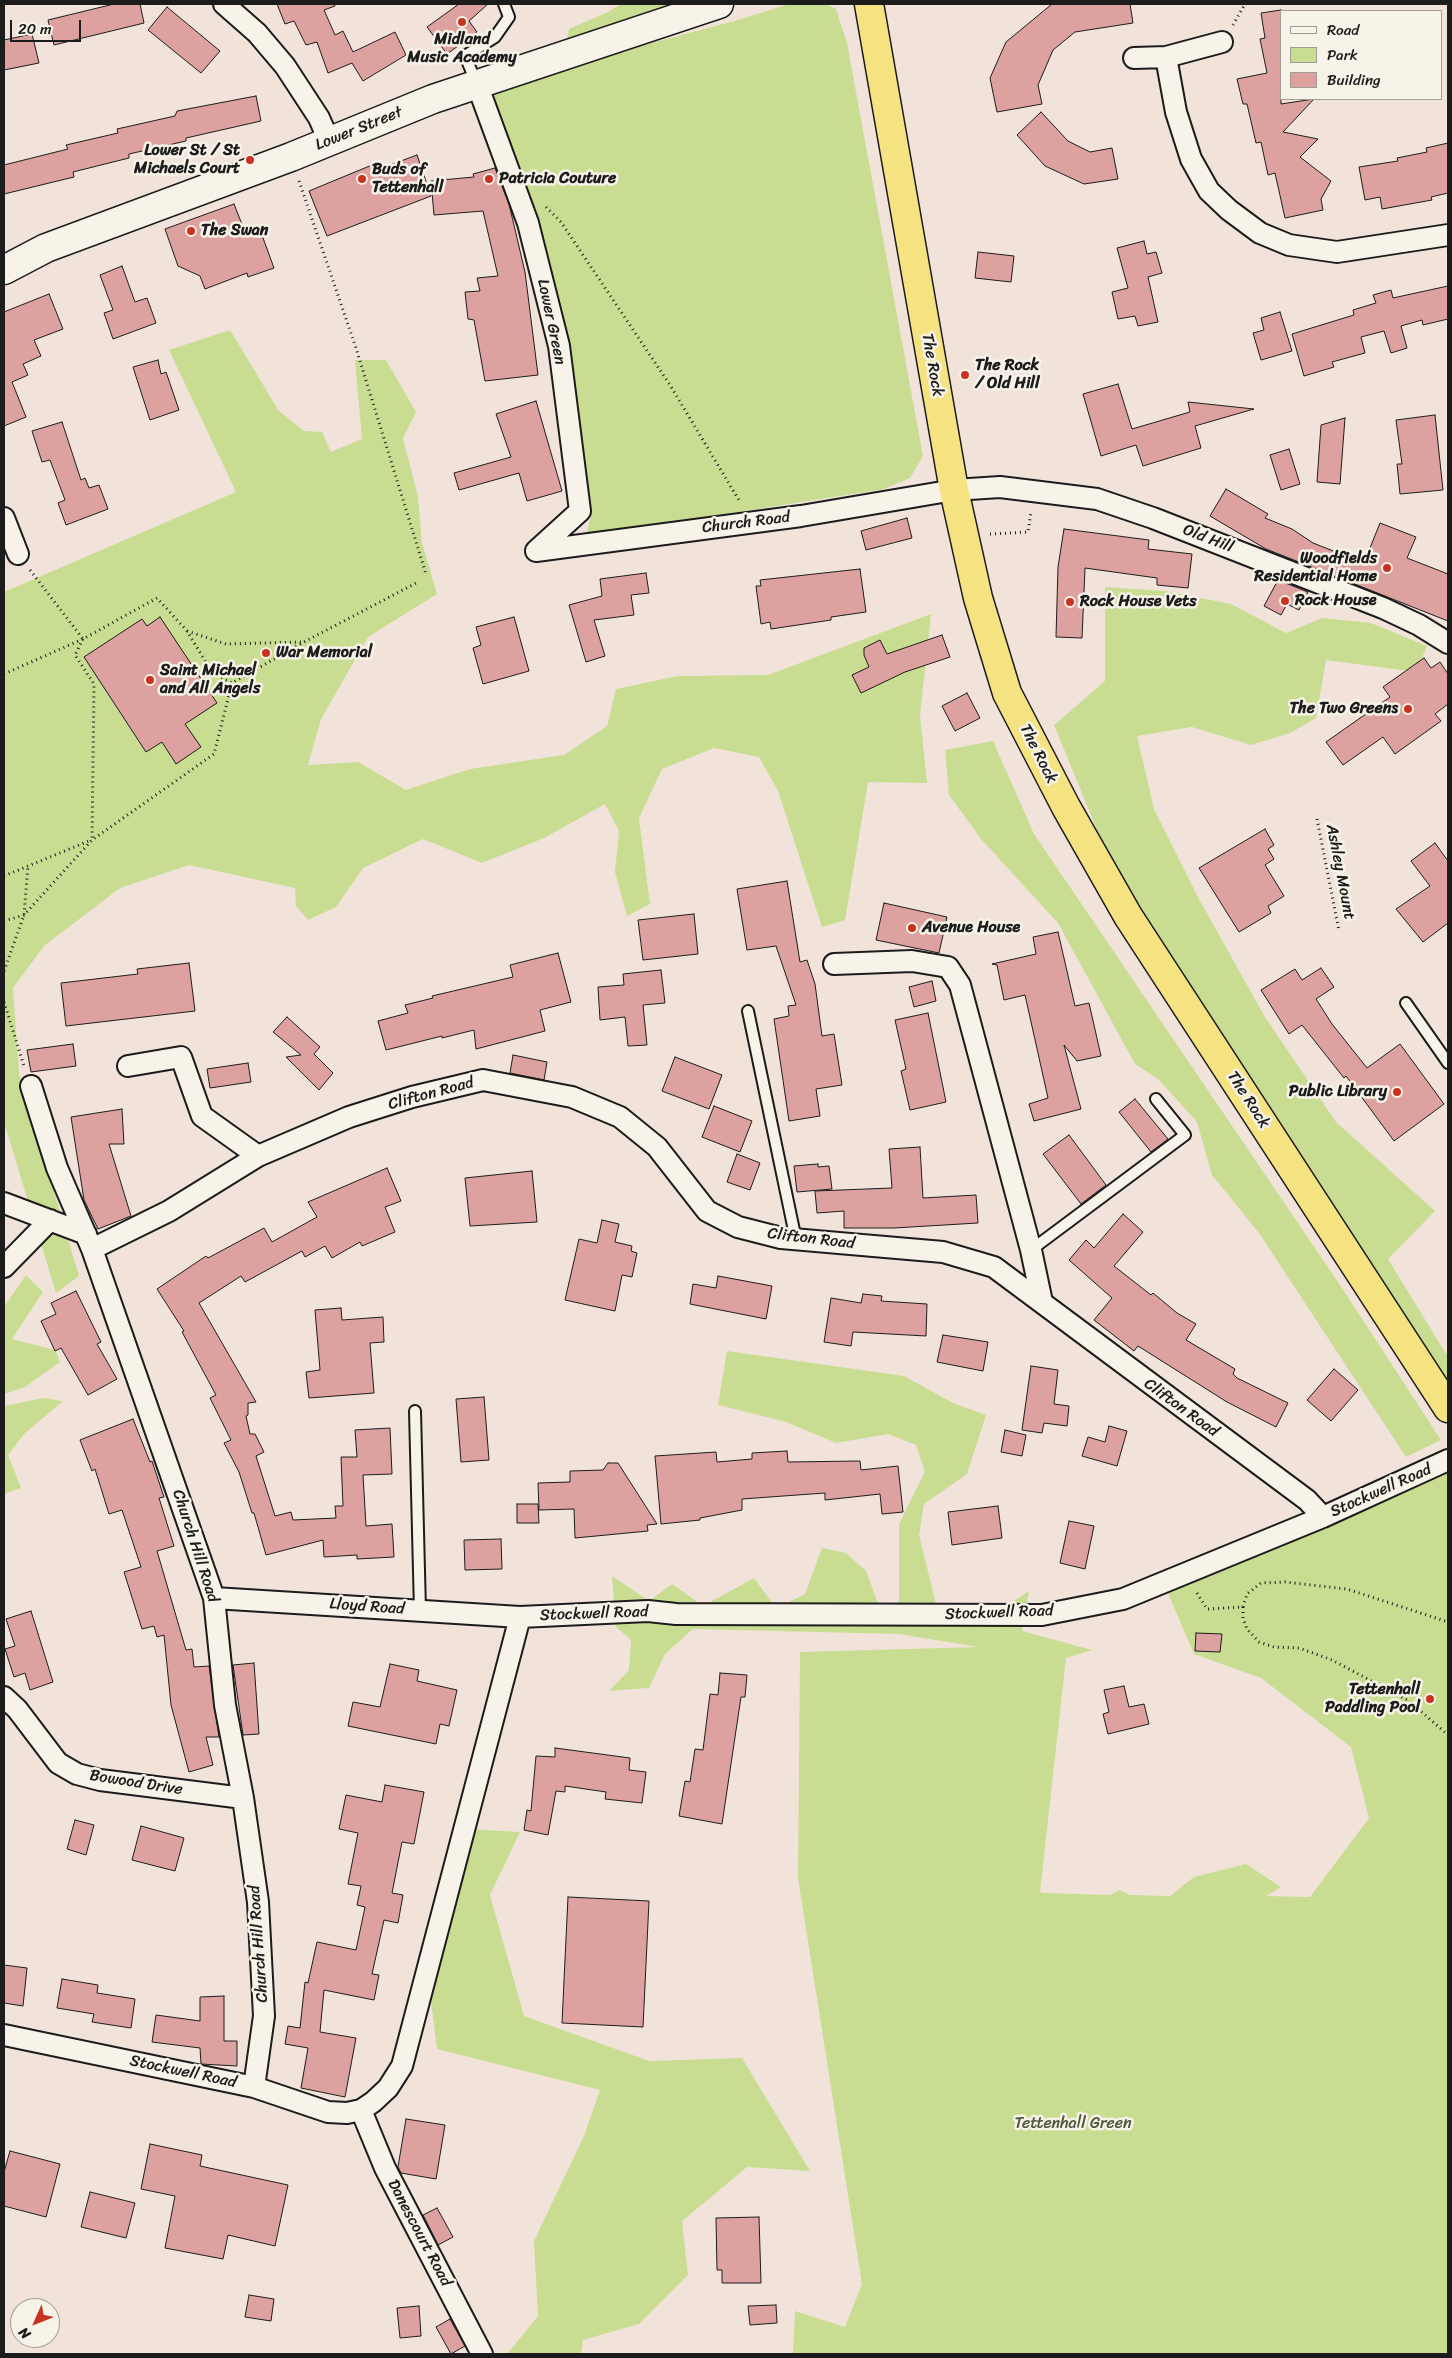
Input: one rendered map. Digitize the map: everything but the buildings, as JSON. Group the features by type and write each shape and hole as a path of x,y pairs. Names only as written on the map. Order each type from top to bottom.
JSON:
{"highway":[{"name":"The Rock","path":"869,4 954,490 978,598 1007,692 1066,807 1157,963 1448,1408"}],"street":[{"path":"224,4 257,33 285,66 319,118 328,141"},
{"name":"Lower Street","path":"4,270 46,248 291,157 477,84 719,4"},
{"path":"1134,58 1166,58 1222,42"},
{"path":"1166,58 1176,112 1192,159 1210,191 1229,210 1260,233 1289,245 1337,252 1448,235"},
{"name":"Lower Green","path":"477,84 528,223 560,355 580,511 536,551"},
{"name":"Old Hill","path":"954,490 1000,487 1097,499 1253,556 1383,608 1419,625 1448,643"},
{"name":"Church Road","path":"536,551 801,516 954,490"},
{"path":"4,518 18,554"},
{"path":"834,964 912,961 948,967 960,984 1031,1250 1042,1302"},
{"path":"128,1066 182,1057 202,1116 258,1156"},
{"name":"Clifton Road","path":"89,1241 170,1211 258,1156 349,1117 412,1098 483,1080 572,1097 620,1117 657,1147 707,1211 738,1227 796,1240 943,1252 994,1267 1307,1500 1323,1517"},
{"name":"Church Hill Road","path":"31,1086 57,1168 89,1241 214,1598 225,1705 258,1902 264,2016 254,2087"},
{"path":"4,1202 50,1220 89,1241"},
{"path":"4,1267 50,1220"},
{"name":"Stockwell Road","path":"520,1617 648,1611 683,1614 1042,1615 1123,1599 1323,1517 1448,1460"},
{"name":"Lloyd Road","path":"214,1598 520,1617"},
{"path":"361,2110 374,2102 388,2088 402,2066 520,1617"},
{"name":"Bowood Drive","path":"4,1697 17,1709 58,1763 77,1774 100,1780 242,1798"},
{"name":"Stockwell Road","path":"4,2035 254,2087 328,2112 347,2113 361,2110"},
{"name":"Danescourt Road","path":"361,2110 385,2168 482,2354"}],"lane":[{"path":"477,84 465,56 496,37 508,16 504,4"},
{"path":"1406,1003 1448,1063"},
{"path":"748,1011 796,1240"},
{"path":"1031,1250 1186,1134 1156,1099"},
{"path":"415,1411 420,1611"}],"path":[{"path":"291,157 355,344 426,574"},
{"path":"541,202 561,222 670,385 741,505"},
{"path":"983,535 1028,532 1032,504"},
{"path":"18,554 83,639"},
{"path":"4,920 24,915 92,840 214,754 232,683 304,642 418,582"},
{"path":"4,674 83,639 157,598 188,631 214,674 232,683"},
{"path":"188,631 226,644 304,642"},
{"path":"83,639 75,655 94,684 92,840"},
{"name":"Ashley Mount","path":"1317,819 1339,931"},
{"path":"4,876 92,840"},
{"path":"4,971 24,915 28,866"},
{"path":"4,1002 31,1086"},
{"path":"1448,1622 1346,1589 1285,1582 1261,1583 1247,1594 1243,1607 1243,1618 1247,1629 1259,1642 1274,1647 1299,1648 1332,1660 1409,1701 1448,1735"},
{"path":"1192,1586 1208,1609 1243,1607"}],"green space":[{"path":"621,4 670,4 566,43 569,29 608,12"},
{"path":"789,4 826,4 836,9 847,43 923,456 910,478 884,489 586,536 591,516 564,338 484,93 561,67 738,20"},
{"path":"230,330 279,411 304,431 322,432 331,452 362,439 355,360 386,360 416,412 403,438 418,497 422,543 437,594 368,637 321,719 308,765 358,762 406,790 470,769 564,755 607,726 616,689 678,676 768,675 931,614 920,715 927,783 868,782 845,920 822,927 778,791 759,757 714,748 662,769 639,818 650,904 627,916 615,872 619,831 605,804 544,838 482,863 423,839 363,868 336,907 308,920 296,906 295,888 189,865 120,888 44,946 13,988 19,1073 79,1276 56,1293 4,1122 4,592 236,492 169,350"},
{"path":"1105,587 1165,591 1231,604 1286,633 1322,618 1371,623 1427,646 1416,672 1326,660 1316,718 1290,733 1251,745 1192,727 1137,736 1154,809 1199,899 1265,1017 1336,1122 1435,1211 1388,1259 1448,1357 1448,1390 1160,946 1105,849 1054,725 1105,681"},
{"path":"993,741 1034,834 1340,1285 1441,1440 1406,1457 1259,1233 1212,1175 1197,1122 1159,1080 1135,1064 1058,923 981,839 949,795 945,750"},
{"path":"26,1275 43,1292 12,1339 55,1350 60,1362 25,1387 4,1394 4,1307"},
{"name":"Tettenhall Green","path":"727,1351 904,1376 953,1403 986,1415 967,1474 924,1504 919,1535 937,1608 962,1604 990,1616 1029,1591 1022,1631 1092,1650 1066,1658 1040,1892 1044,1893 1110,1895 1119,1890 1130,1895 1170,1896 1194,1877 1246,1864 1281,1887 1266,1896 1310,1897 1369,1818 1351,1747 1261,1678 1194,1654 1165,1586 1448,1470 1448,2354 793,2354 795,2311 845,2327 862,2284 798,1878 800,1652 978,1647 899,1634 693,1629 665,1654 649,1688 609,1691 629,1670 631,1640 616,1627 612,1576 649,1601 672,1584 703,1606 754,1578 776,1608 805,1594 822,1548 846,1553 866,1571 879,1606 899,1602 899,1524 925,1472 916,1445 888,1434 836,1443 786,1422 718,1405"},
{"path":"43,1398 63,1401 25,1433 8,1455 21,1488 4,1494 4,1406"},
{"path":"468,1829 520,1832 490,1895 524,2016 649,2061 742,2058 810,2171 747,2167 682,2221 688,2275 639,2324 583,2340 581,2354 507,2354 538,2316 534,2241 584,2136 600,2090 437,2049 428,1976"}],"place":[{"name":"Midland Music Academy","path":"462,22"},
{"name":"Lower St / St Michaels Court","path":"250,160"},
{"name":"Buds of Tettenhall","path":"362,179"},
{"name":"Patricia Couture","path":"489,179"},
{"name":"The Swan","path":"191,231"},
{"name":"The Rock / Old Hill","path":"965,375"},
{"name":"Woodfields Residential Home","path":"1387,568"},
{"name":"Rock House","path":"1285,601"},
{"name":"Rock House Vets","path":"1070,602"},
{"name":"War Memorial","path":"266,653"},
{"name":"Saint Michael and All Angels","path":"150,680"},
{"name":"The Two Greens","path":"1408,709"},
{"name":"Avenue House","path":"912,928"},
{"name":"Public Library","path":"1397,1092"},
{"name":"Tettenhall Paddling Pool","path":"1430,1699"}]}
